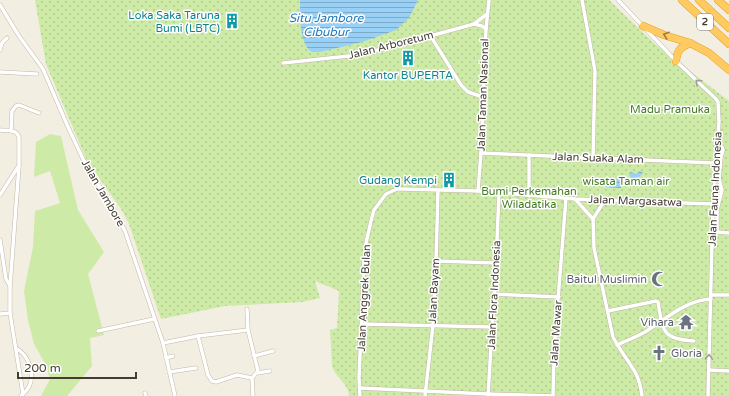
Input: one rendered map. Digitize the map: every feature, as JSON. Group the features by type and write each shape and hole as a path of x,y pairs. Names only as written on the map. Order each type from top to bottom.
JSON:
{"highway":[{"name":"2","path":"682,0 729,44"},
{"name":"2","path":"699,0 729,28"},
{"path":"718,0 729,10"},
{"path":"725,0 729,5"},
{"path":"643,26 664,35 690,43 709,53 729,70"},
{"path":"676,61 676,54 679,50 690,43"}],"street":[{"name":"Jalan Taman Nasional","path":"478,191 486,30 489,0"},
{"path":"582,0 595,72 593,157"},
{"name":"Jalan Fauna Indonesia","path":"618,0 676,61 718,100 719,122 713,204 715,232 711,295 708,396"},
{"name":"Jalan Jambore","path":"0,5 19,36 43,70 84,161 122,226 163,344 174,396"},
{"name":"Jalan Arboretum","path":"283,63 358,55 400,45 430,35 474,24 488,14"},
{"path":"474,24 482,26 486,30"},
{"path":"430,35 461,85 468,92 483,97"},
{"path":"0,50 2,43 7,38"},
{"path":"0,72 37,74"},
{"path":"10,131 12,110 16,106 19,105 39,113"},
{"path":"0,130 16,132 19,137 19,166 10,286 10,313 17,350 22,395"},
{"path":"717,143 723,150 719,179 722,190 717,210 715,232 729,233"},
{"name":"Jalan Suaka Alam","path":"481,153 715,163"},
{"path":"529,155 529,196"},
{"path":"0,195 19,166"},
{"name":"Jalan Anggrek Bulan","path":"360,396 365,250 371,221 377,205 386,194 397,189 438,190"},
{"name":"Jalan Margasatwa","path":"438,190 478,191 574,199 713,204"},
{"name":"Jalan Bayam","path":"425,396 433,325 438,190"},
{"name":"Jalan Flora Indonesia","path":"488,395 499,193"},
{"name":"Jalan Mawar","path":"553,396 566,198"},
{"path":"574,199 593,219"},
{"path":"605,200 593,219 594,248 613,337 635,372 641,387 642,396"},
{"path":"0,240 6,279 10,286"},
{"path":"436,261 496,263"},
{"path":"494,294 559,297"},
{"path":"711,295 729,295"},
{"path":"617,345 645,332 692,303 711,299"},
{"path":"608,311 656,301 658,302 661,321 665,331 671,338 676,340 694,341"},
{"path":"248,309 248,330 258,371 257,373"},
{"path":"0,314 10,313"},
{"path":"98,331 154,319"},
{"path":"362,324 492,327"},
{"path":"163,344 198,336 248,330"},
{"path":"198,336 207,370 212,382 237,375 252,378"},
{"path":"17,350 24,354 30,366 30,385 22,395"},
{"path":"254,356 273,351"},
{"path":"166,358 173,356"},
{"path":"169,372 196,368"},
{"path":"709,370 729,371"},
{"path":"248,396 253,396 252,378 257,373 270,372"},
{"path":"360,388 488,395 553,396"}],"green space":[{"name":"Bumi Perkemahan Wiladatika","path":"35,0 609,0 655,44 729,101 729,396 349,396 347,388 333,369 332,362 330,330 337,328 339,291 315,281 320,298 302,302 225,306 161,319 129,224 121,209 87,161 46,64"},
{"path":"50,134 61,136 78,210 104,252 88,274 104,335 90,338 92,366 67,396 41,396 50,379 46,365 34,344 28,320 24,291 33,247 35,211 60,203 50,171 34,177 36,142"}],"water":[{"name":"Situ Jambore Cibubur","path":"300,0 418,0 409,18 396,30 362,42 320,52 313,52 308,49 305,44 301,29"},
{"path":"640,171 643,173 639,177 631,178 629,173 631,172 636,174"},
{"path":"607,178 622,179 621,188 606,187"}],"place":[{"name":"Loka Saka Taruna Bumi (LBTC)","path":"232,21"},
{"name":"Kantor BUPERTA","path":"408,58"},
{"name":"Gudang Kempi","path":"449,180"},
{"name":"Baitul Muslimin","path":"659,279"},
{"name":"Vihara","path":"686,322"},
{"name":"Gloria","path":"659,353"}],"park label":[{"name":"Madu Pramuka","path":"670,109"},
{"name":"wisata Taman air","path":"626,181"}]}
